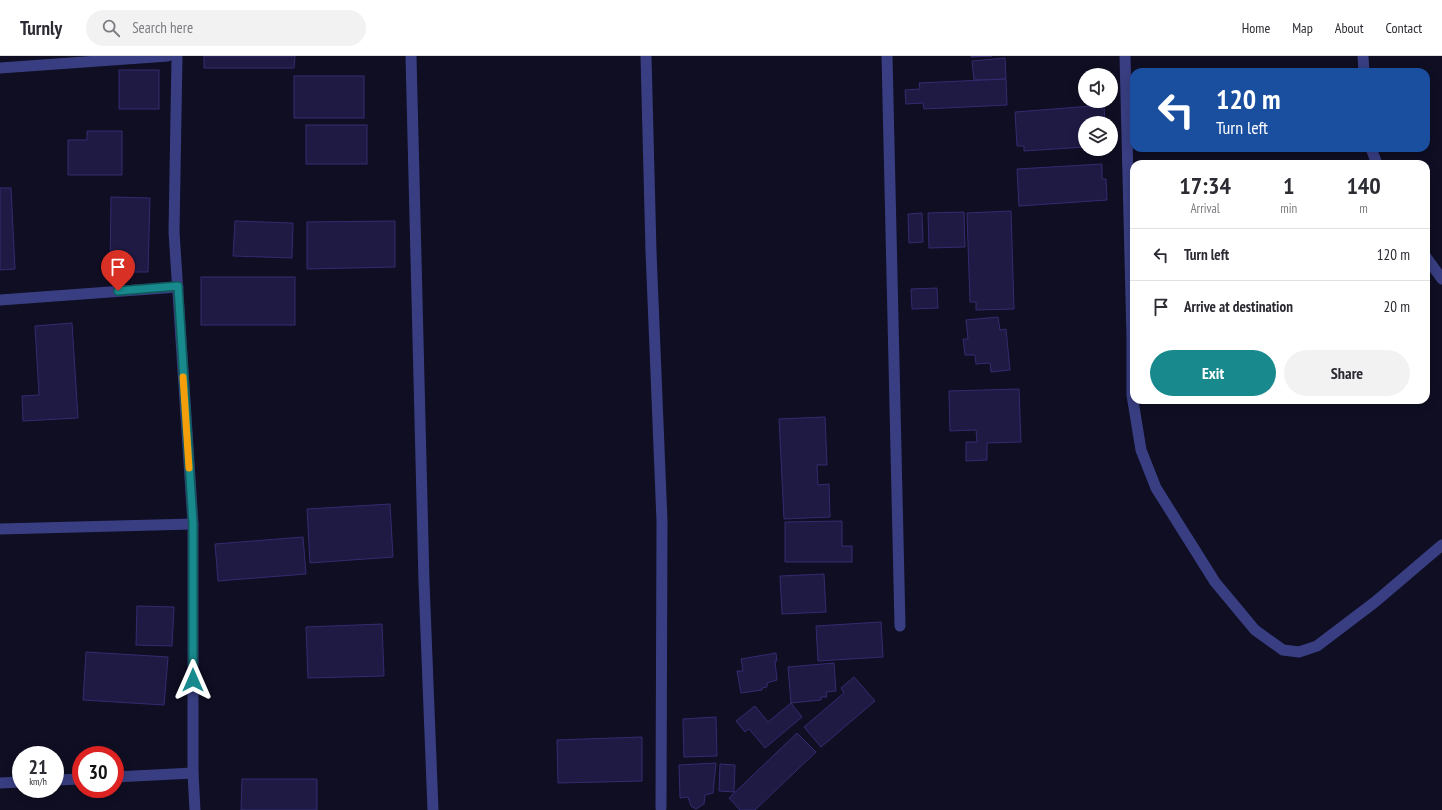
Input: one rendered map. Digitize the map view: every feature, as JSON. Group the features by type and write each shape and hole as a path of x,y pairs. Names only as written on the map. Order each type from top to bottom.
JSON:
{"street":[{"path":"0,68 168,56"},
{"path":"177,56 174,232 193,524 193,773 195,810"},
{"path":"411,56 424,582 432,810"},
{"path":"646,56 651,251 662,521 661,808"},
{"path":"887,56 900,626"},
{"path":"1125,56 1130,257"},
{"path":"1363,56 1364,68"},
{"path":"1430,262 1442,279"},
{"path":"0,300 178,286"},
{"path":"1133,404 1141,450 1156,488 1215,582 1255,630 1283,650 1298,652 1317,646 1375,602 1442,545"},
{"path":"0,529 193,524"},
{"path":"124,777 193,773"},
{"path":"0,783 12,782"}],"building":[{"path":"204,56 295,56 294,68 204,68"},
{"path":"971,56 992,56 971,57"},
{"path":"1005,58 1006,79 974,80 972,61"},
{"path":"119,70 159,70 159,109 119,109"},
{"path":"294,76 364,76 364,118 294,118"},
{"path":"1006,79 1007,105 924,109 923,103 906,104 905,90 920,89 919,83"},
{"path":"1078,107 1104,108 1105,116 1078,116 1078,147 1024,151 1024,146 1017,146 1015,112"},
{"path":"306,125 367,125 367,164 306,164"},
{"path":"87,131 122,131 122,175 68,175 68,140 87,140"},
{"path":"1102,164 1102,179 1106,179 1107,200 1019,206 1017,169"},
{"path":"0,188 11,188 15,269 0,270"},
{"path":"111,197 150,198 148,272 110,272"},
{"path":"1011,211 1014,309 976,310 976,302 970,302 967,213"},
{"path":"964,212 965,247 929,248 928,213"},
{"path":"922,213 923,242 909,243 908,214"},
{"path":"235,221 293,223 292,258 233,256"},
{"path":"395,221 395,267 307,269 307,222"},
{"path":"201,277 295,277 295,325 201,325"},
{"path":"937,288 938,308 912,309 911,289"},
{"path":"998,317 1000,330 1006,329 1010,370 991,372 990,363 976,364 975,355 965,355 963,339 968,339 966,320"},
{"path":"72,323 78,418 23,421 22,396 39,395 35,326"},
{"path":"1019,389 1021,442 987,443 987,460 966,461 966,442 977,442 976,430 950,431 949,391"},
{"path":"825,417 827,465 817,465 818,485 829,484 830,517 784,519 779,419"},
{"path":"390,504 393,557 310,563 307,509"},
{"path":"842,521 842,546 852,546 852,562 785,562 785,522"},
{"path":"303,537 306,574 218,581 215,544"},
{"path":"824,574 826,612 782,614 780,576"},
{"path":"137,606 174,607 172,646 136,645"},
{"path":"881,622 883,657 818,661 816,626"},
{"path":"382,624 384,676 308,678 306,627"},
{"path":"86,652 168,657 164,705 83,700"},
{"path":"776,653 777,661 775,661 777,680 767,683 767,687 762,688 762,690 741,693 737,671 743,671 741,659"},
{"path":"834,663 836,691 826,692 827,697 821,697 821,700 791,703 788,667"},
{"path":"854,677 875,701 821,747 804,727 844,693 841,688"},
{"path":"791,703 802,717 765,748 749,729 745,732 736,721 755,706 768,722"},
{"path":"716,717 717,756 684,757 683,719"},
{"path":"797,733 816,752 755,810 740,810 729,798"},
{"path":"642,737 642,781 558,783 557,740"},
{"path":"716,763 713,793 705,795 704,804 696,809 691,806 688,797 680,798 679,765"},
{"path":"720,764 735,765 734,792 719,791"},
{"path":"242,779 317,779 317,810 241,810"}],"slow traffic":[{"path":"183,377 189,468"}],"route":[{"path":"118,291 178,286 193,524 193,680"}]}
